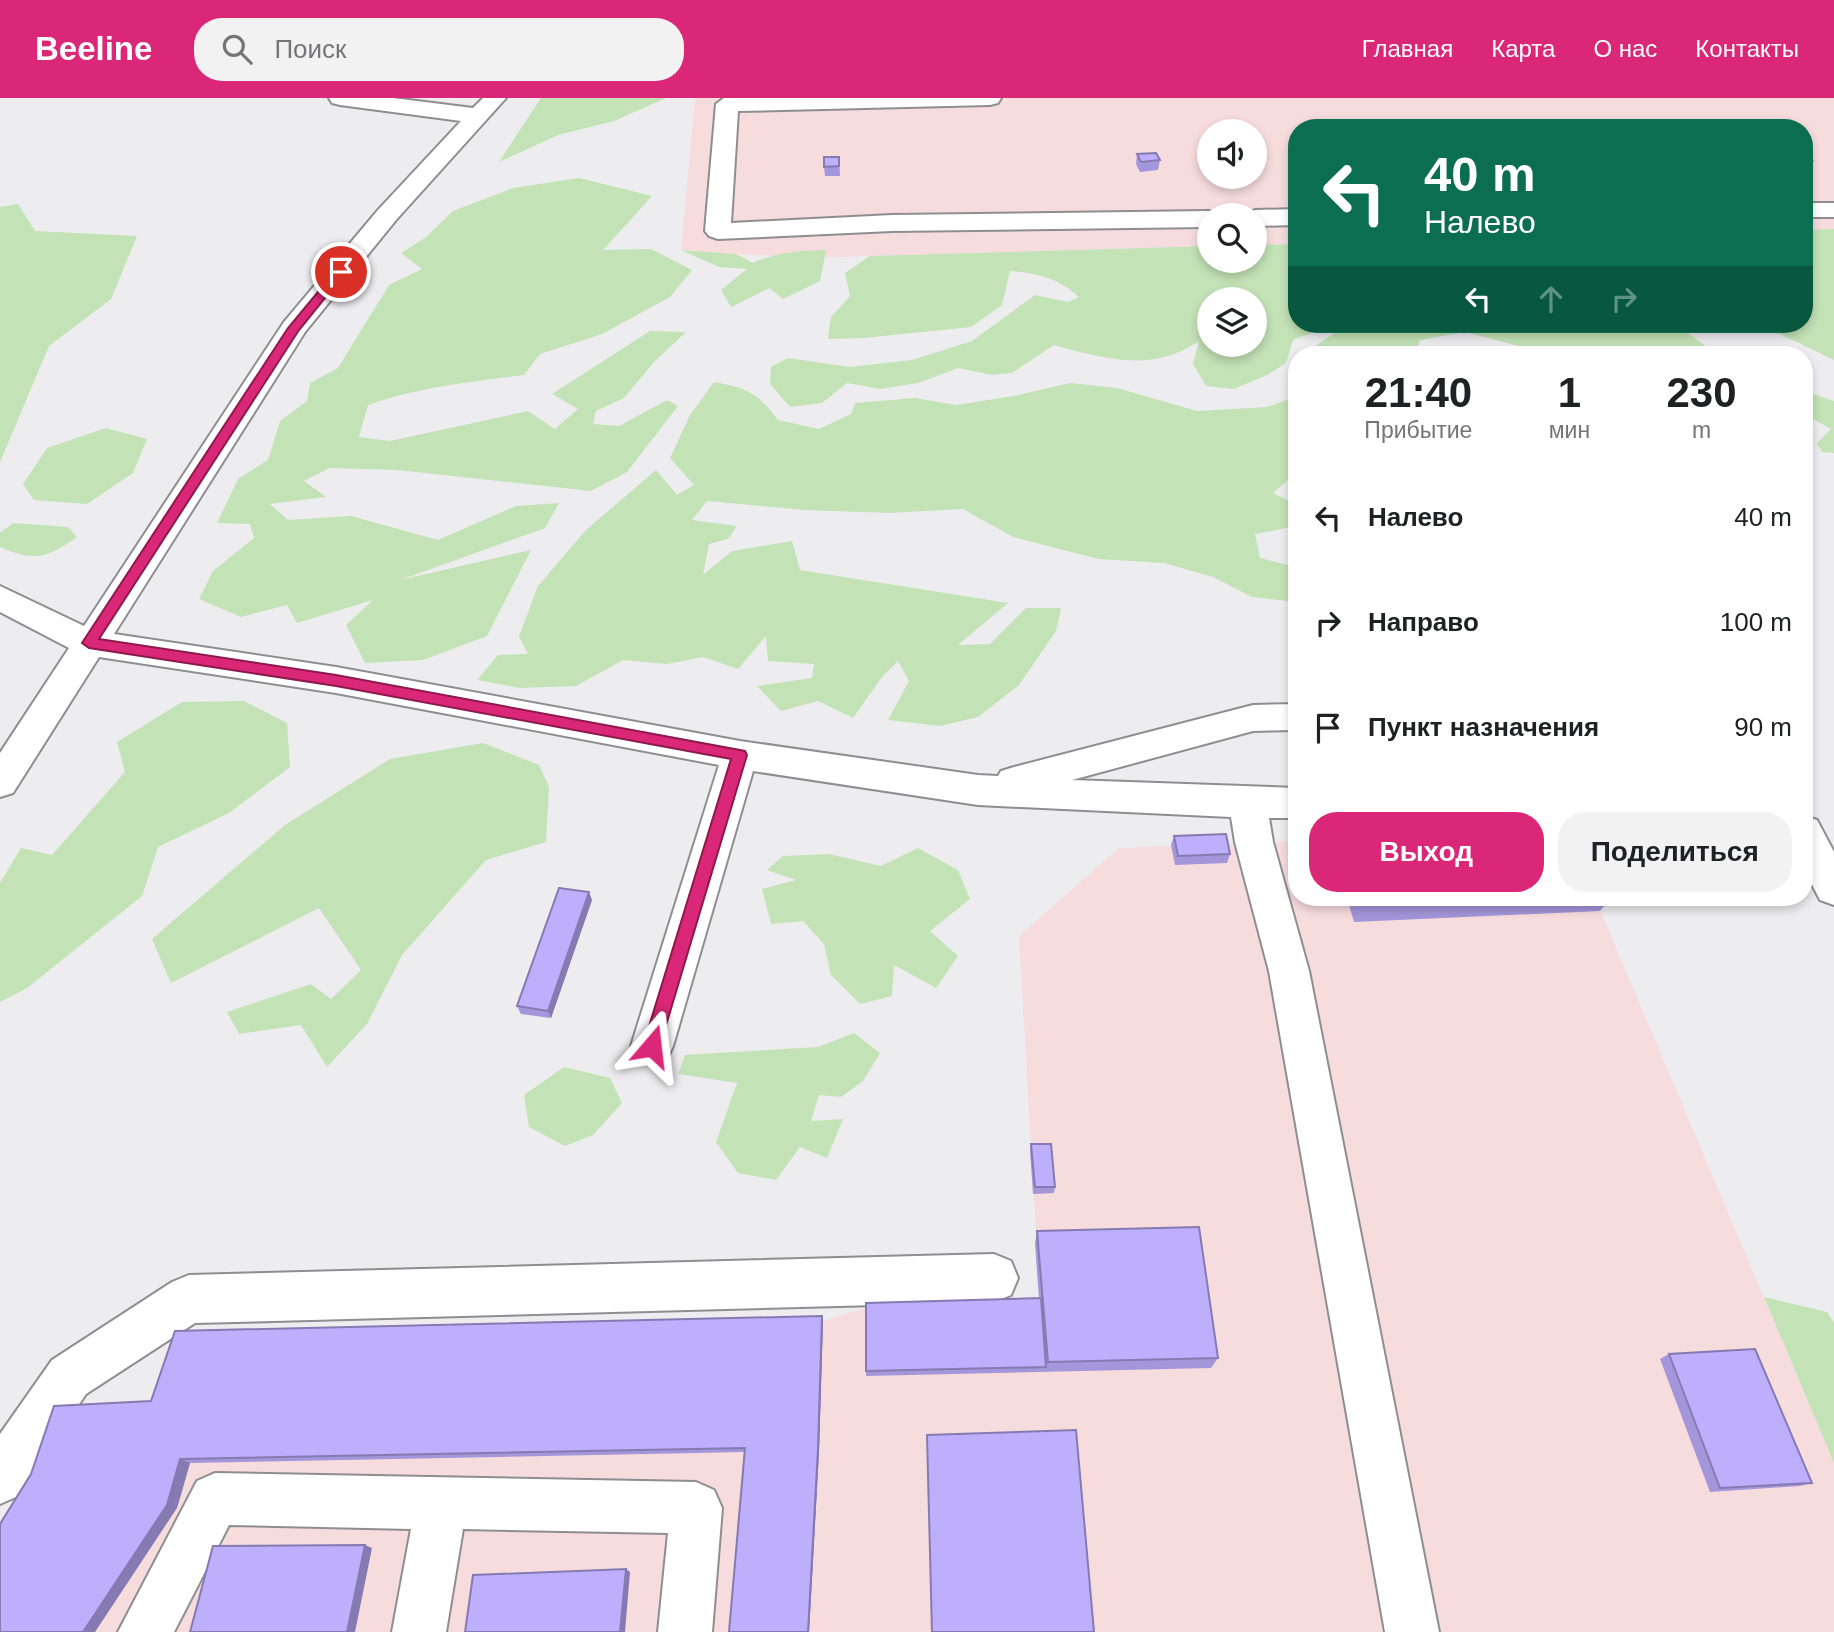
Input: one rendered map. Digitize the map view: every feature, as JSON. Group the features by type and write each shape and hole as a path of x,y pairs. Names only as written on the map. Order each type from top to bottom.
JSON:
{"street":[{"path":"340,98 487,107"},
{"path":"990,98 727,104 718,231 892,223 1197,219"},
{"path":"0,783 294,328 387,215 487,107"},
{"path":"1813,210 1834,210"},
{"path":"1267,218 1288,217"},
{"path":"0,598 89,643 336,680 740,755 978,790 1288,803"},
{"path":"978,790 1253,718 1288,717"},
{"path":"652,1046 740,755"},
{"path":"1248,803 1254,842 1289,971 1412,1632"},
{"path":"1813,848 1834,888"},
{"path":"0,1478 69,1377 189,1298 994,1278"},
{"path":"145,1632 215,1499 696,1508 685,1632"},
{"path":"419,1632 442,1504"}],"shaded area":[{"path":"695,98 1834,98 1834,229 1813,230 1813,119 1288,119 1288,244 1267,245 1267,203 1197,203 1197,246 802,258 681,250"},
{"path":"1288,841 1288,906 1598,906 1834,1463 1834,1632 0,1632 0,1547 160,1405 823,1321 866,1308 1040,1304 1019,936 1119,848"}],"green space":[{"path":"541,98 666,98 614,121 558,135 499,162"},
{"path":"579,178 652,196 603,250 651,249 692,270 670,297 602,334 540,354 524,375 426,389 368,405 359,437 390,441 528,411 555,429 578,409 552,394 650,331 686,332 653,363 624,398 596,411 593,424 619,426 667,400 678,406 627,472 591,491 397,470 330,468 304,481 326,497 270,504 288,520 351,516 438,540 516,506 559,503 545,528 400,580 531,550 487,636 423,660 365,663 346,625 373,600 297,623 287,605 241,617 199,599 213,571 254,538 250,524 217,523 238,479 268,460 280,421 307,401 310,383 338,368 389,285 422,269 401,253 425,238 453,211 513,188"},
{"path":"18,204 35,231 137,236 111,299 49,346 0,462 0,207"},
{"path":"1834,229 1834,360 1813,350 1813,346 1805,346 1774,333 1813,333 1813,230"},
{"path":"1288,244 1288,333 1311,333 1293,340 1291,346 1288,346 1286,363 1269,374 1234,389 1206,386 1193,364 1197,349 1197,357 1267,357 1267,287 1197,287 1197,342 1164,357 1128,360 1092,355 1054,345 1012,373 992,375 958,368 918,383 880,389 847,383 822,403 790,407 770,384 771,367 788,358 850,367 912,360 972,341 1035,295 1068,302 1079,297 1063,285 1047,278 1010,271 1002,305 971,327 828,339 831,317 850,296 845,273 870,256 1197,246 1197,273 1267,273 1267,245"},
{"path":"681,250 736,254 753,263 780,254 826,250 820,281 783,299 769,288 731,307 721,290 747,269 719,267"},
{"path":"1334,333 1459,333 1420,340 1418,346 1317,345"},
{"path":"1469,333 1688,333 1706,346 1518,346"},
{"path":"714,382 751,393 778,420 819,429 851,414 855,403 915,398 956,405 1014,396 1070,383 1117,388 1197,411 1267,407 1288,399 1288,480 1273,493 1288,500 1288,528 1255,534 1260,558 1288,565 1288,601 1252,597 1213,577 1164,563 1098,559 1013,537 963,509 890,513 804,510 707,501 692,520 737,526 728,539 709,544 703,575 732,551 792,541 800,570 1008,603 958,645 990,644 1026,608 1061,608 1056,631 1019,685 978,717 940,726 888,720 909,681 898,661 882,677 853,718 818,701 781,711 757,686 812,678 814,664 768,661 766,636 738,669 703,657 667,664 623,660 576,686 520,688 477,680 498,655 528,654 519,636 538,586 586,530 656,470 677,495 694,485 670,458 690,415"},
{"path":"1813,394 1834,401 1834,453 1822,452 1817,443 1831,429 1813,419"},
{"path":"106,428 147,439 133,473 87,504 34,500 23,484 47,448"},
{"path":"13,523 68,527 77,537 57,550 40,556 23,555 0,547 0,533"},
{"path":"244,701 287,723 290,767 229,813 158,847 142,896 27,988 0,1002 0,883 21,848 52,855 125,772 117,742 182,702"},
{"path":"483,743 539,765 549,787 546,842 486,860 402,955 367,1024 327,1067 301,1025 239,1034 227,1012 311,984 331,999 361,970 319,908 171,983 152,939 285,825 390,759"},
{"path":"918,848 958,870 970,899 930,931 958,956 936,988 894,965 892,996 860,1004 831,975 824,944 803,921 771,924 762,889 796,880 767,870 783,856 829,854 881,866"},
{"path":"854,1033 880,1053 863,1081 841,1097 819,1095 811,1121 843,1119 827,1158 800,1147 776,1180 738,1173 716,1142 737,1083 678,1074 685,1055 818,1047"},
{"path":"564,1067 610,1078 622,1103 593,1135 565,1146 529,1127 524,1095"},
{"path":"1764,1297 1827,1312 1834,1323 1834,1463"}],"building":[{"path":"1156,153 1160,160 1141,162 1137,154"},
{"path":"824,157 839,157 839,166 824,167"},
{"path":"1226,834 1230,854 1178,856 1174,836"},
{"path":"559,888 589,892 548,1011 517,1006"},
{"path":"1031,1144 1051,1144 1055,1187 1035,1187"},
{"path":"1199,1227 1218,1358 1048,1362 1037,1231"},
{"path":"1041,1298 1046,1367 866,1371 866,1303"},
{"path":"822,1316 808,1632 729,1632 745,1448 180,1459 167,1505 83,1632 0,1632 0,1524 31,1474 54,1406 151,1401 175,1331"},
{"path":"1755,1349 1812,1483 1720,1488 1669,1354"},
{"path":"1076,1430 1094,1632 932,1632 927,1435"},
{"path":"365,1545 347,1632 190,1632 213,1546"},
{"path":"626,1569 620,1632 465,1632 473,1575"}],"route":[{"path":"341,272 294,328 89,643 336,680 740,755 652,1046"}]}
